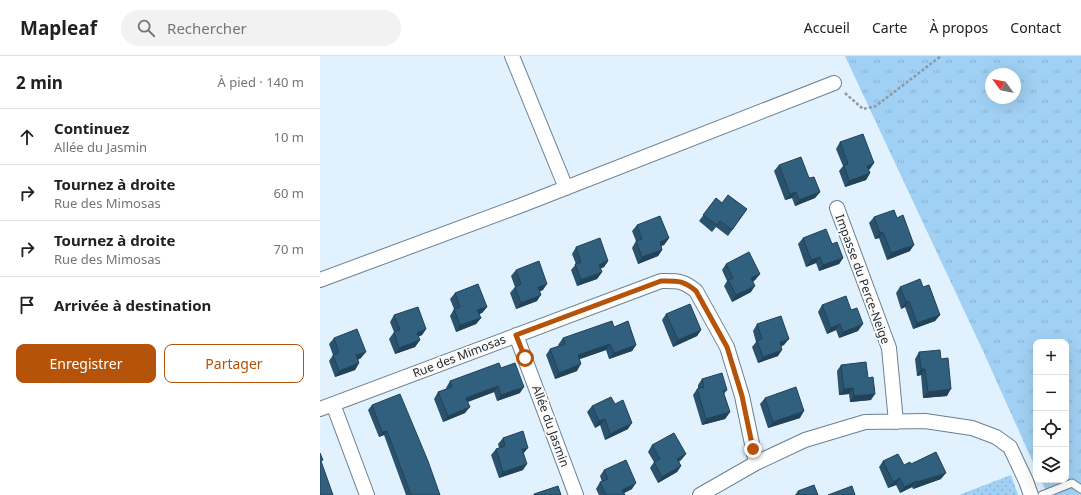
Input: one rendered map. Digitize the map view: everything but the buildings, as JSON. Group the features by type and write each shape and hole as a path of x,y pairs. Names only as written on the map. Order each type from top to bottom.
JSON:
{"street":[{"path":"512,56 566,188"},
{"path":"320,280 566,188 834,83"},
{"name":"Impasse du Perce-Neige","path":"837,208 889,348 896,422"},
{"name":"Rue des Mimosas","path":"327,407 661,281 681,281 688,284 696,291 727,347 742,396 756,463"},
{"name":"Allée du Jasmin","path":"516,335 576,495"},
{"path":"327,407 367,495"},
{"path":"700,495 756,463 805,440 865,422 925,421 972,428 996,437 1010,447 1031,495"}],"lane":[{"path":"1042,495 1072,483 1081,489"}],"path":[{"path":"834,83 864,109 876,106 941,56"}],"green space":[{"path":"845,56 1081,56 1081,495 1048,495 1042,483 1069,483 1069,339 1033,339 1033,462 983,351"},
{"path":"1011,475 1018,495 959,495"}],"route":[{"path":"525,358 516,335 661,281 681,281 688,284 696,291 727,347 742,396 753,449"}]}
